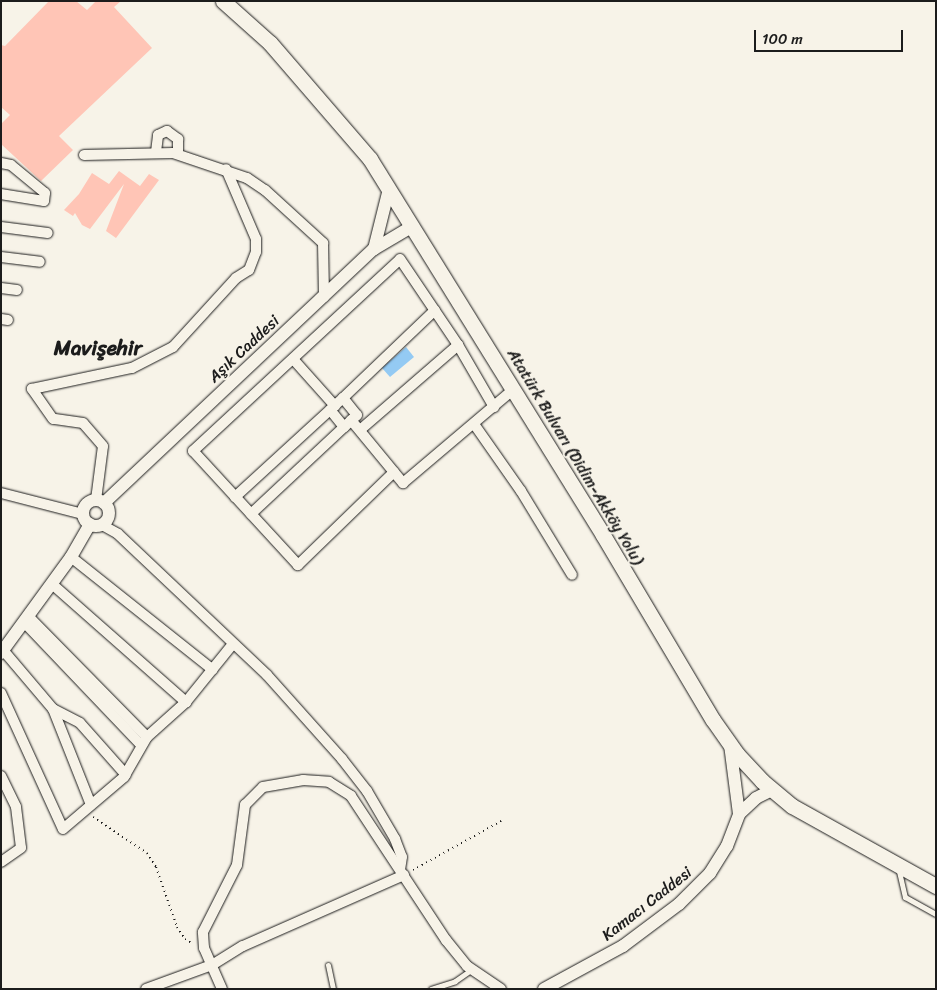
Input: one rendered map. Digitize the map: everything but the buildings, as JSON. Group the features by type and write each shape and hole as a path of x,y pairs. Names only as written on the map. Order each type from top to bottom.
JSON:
{"main road":[{"name":"Atatürk Bulvarı (Didim-Akköy Yolu)","path":"229,3 277,50 370,159 388,193 412,227 514,389 730,745 772,790 812,819 936,886"}],"street":[{"path":"156,152 158,135 167,130 178,139 178,154"},
{"path":"84,155 156,152 178,154 226,169 265,190 323,243 324,297"},
{"path":"1,155 6,164 45,193 44,201 1,194"},
{"path":"100,501 102,446 83,423 53,419 32,389 132,368 173,347 236,278 249,270 256,252 256,239 226,169"},
{"path":"374,249 388,193"},
{"path":"1,226 48,233"},
{"name":"Aşık Caddesi","path":"92,521 87,503 100,501 374,249 412,227"},
{"path":"1,257 40,262"},
{"path":"394,472 298,565 192,451 400,259 458,344 494,407"},
{"path":"1,288 17,290"},
{"path":"235,497 336,405 435,310"},
{"path":"360,430 458,344"},
{"path":"293,359 336,405 348,423 360,430 403,483 514,389"},
{"path":"250,514 357,415 336,405"},
{"path":"474,424 521,492 572,575"},
{"path":"1,493 92,521 118,534 266,676 367,791 395,839 402,857 402,872"},
{"name":"Aşık Caddesi","path":"2,651 71,557 92,521 109,514 100,501"},
{"path":"71,557 213,670"},
{"path":"52,584 186,702"},
{"path":"26,619 144,741"},
{"path":"1,693 63,829 126,775 144,741 186,702 232,645"},
{"path":"2,651 53,709 88,808"},
{"path":"53,709 80,722 126,775"},
{"name":"Kamacı Caddesi","path":"730,745 739,814"},
{"path":"1,776 16,807 21,848 1,862"},
{"path":"222,989 204,948 206,920 238,865 245,805 264,788 303,780 337,786 356,802 446,940 472,970 501,989"},
{"name":"Kamacı Caddesi","path":"544,989 594,965 622,946 698,886 726,846 739,814 756,798 772,790"},
{"path":"146,989 165,986 212,964 243,946 402,872"}],"lane":[{"path":"897,864 905,898 936,914"},
{"path":"328,965 333,989"},
{"path":"431,989 455,981 472,970"}],"path":[{"path":"88,808 147,853 156,867 177,927 185,939 204,948"},
{"path":"402,872 501,821"}],"water":[{"path":"406,347 414,357 390,377 382,368"}],"district":[{"name":"Mavişehir","path":"98,348"}]}
